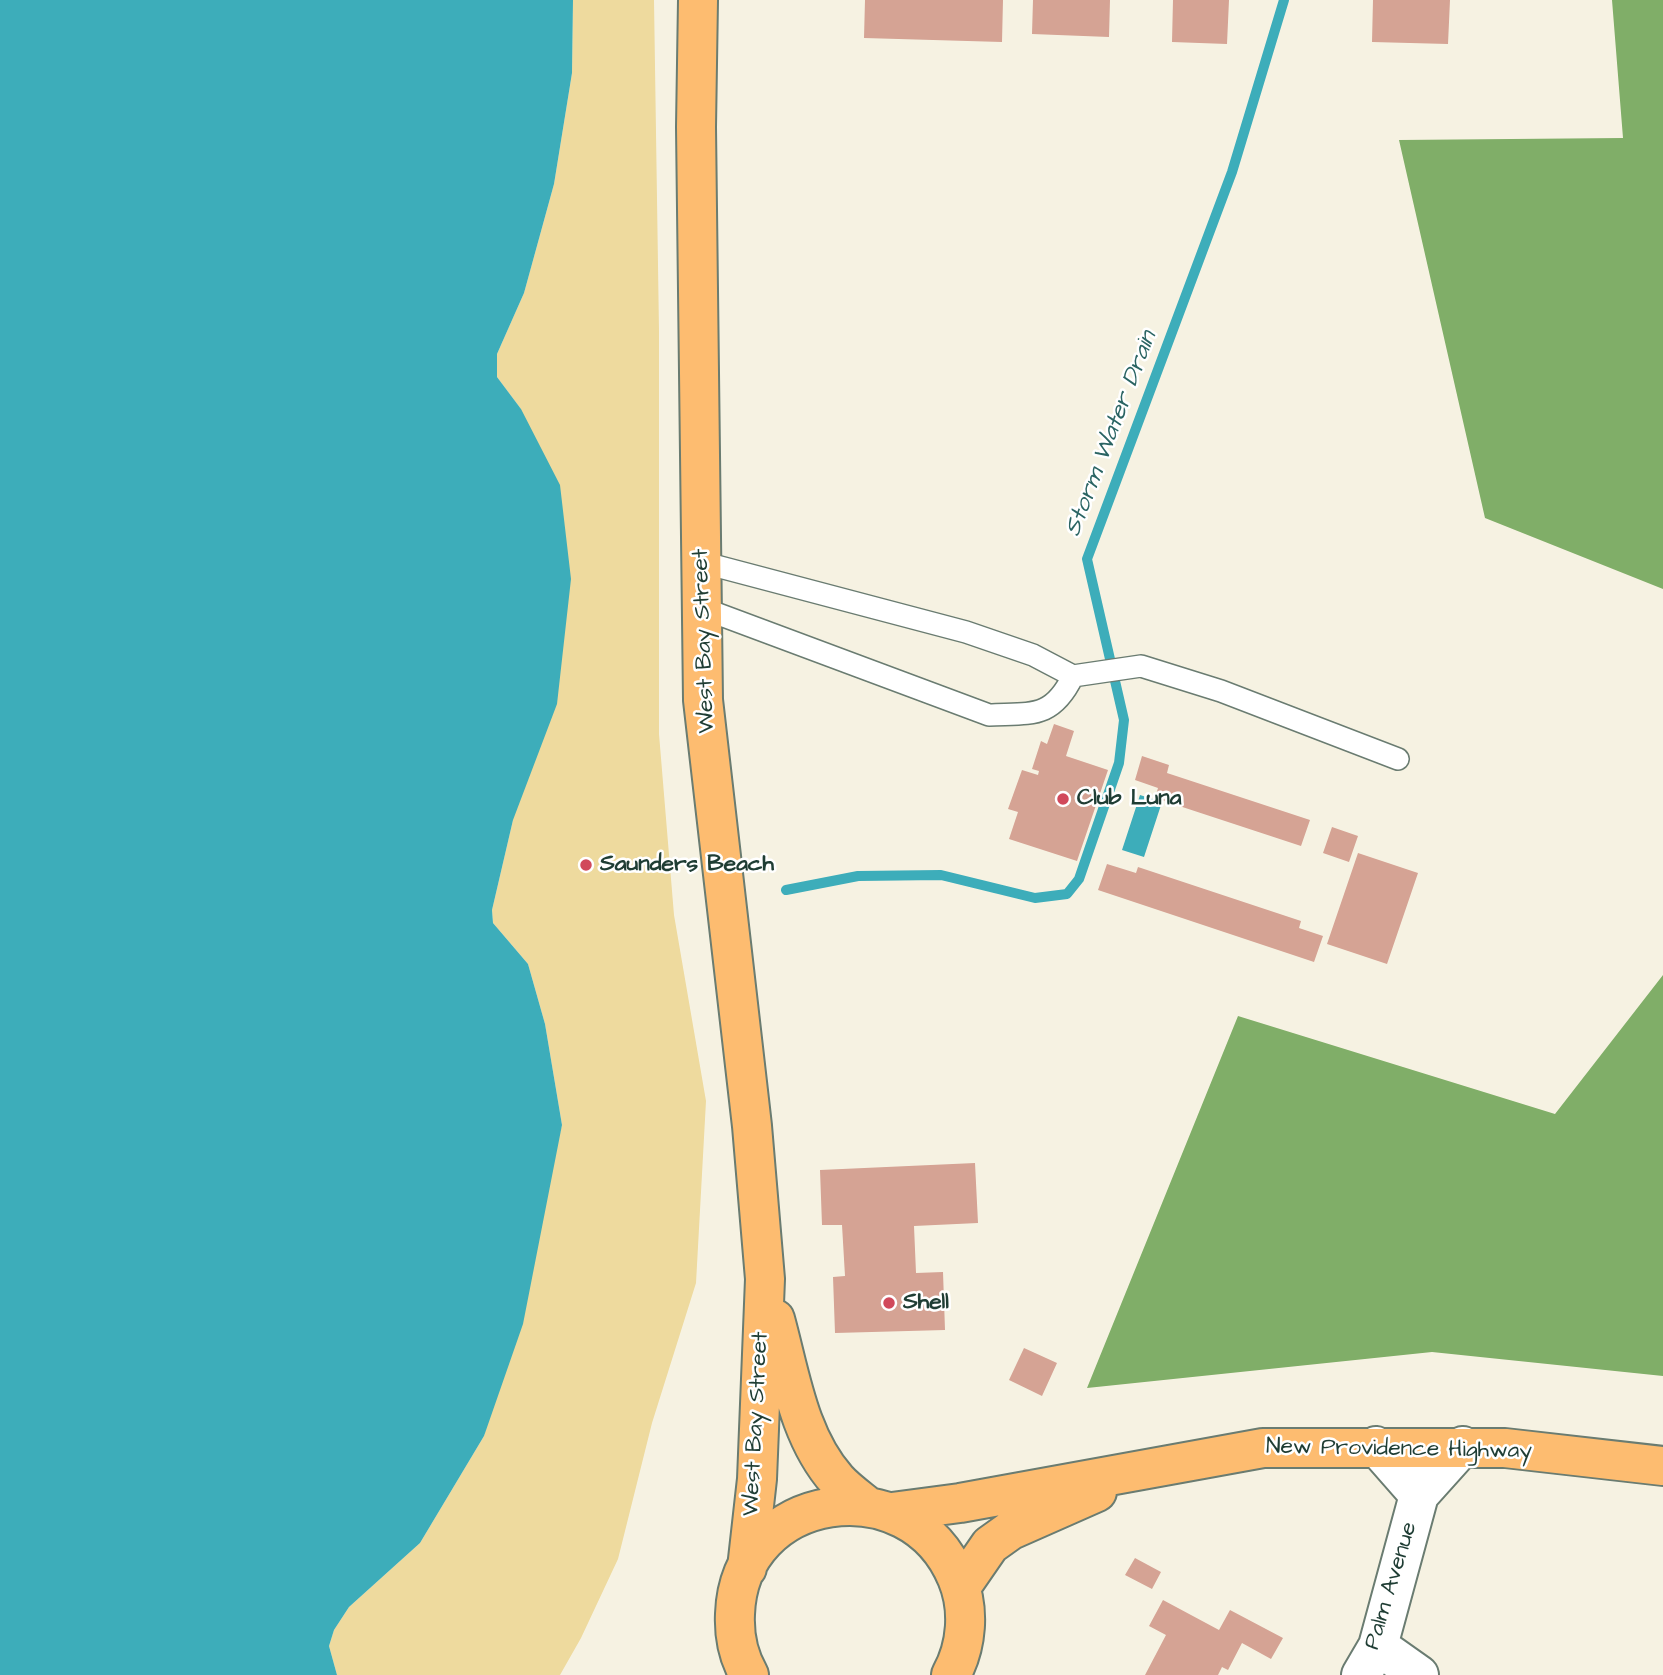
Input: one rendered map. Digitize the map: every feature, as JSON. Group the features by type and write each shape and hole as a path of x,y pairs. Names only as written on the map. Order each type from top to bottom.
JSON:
{"highway":[{"name":"West Bay Street","path":"698,0 703,700 752,1126 765,1279 757,1479 747,1568 736,1604 735,1626 738,1648 749,1675"},
{"name":"West Bay Street","path":"765,1279 801,1416 816,1450 837,1480 878,1508 927,1533 953,1567 961,1587 965,1612 964,1639 951,1675"},
{"name":"New Providence Highway","path":"878,1508 960,1503 1263,1448 1463,1446 1505,1448 1663,1466"},
{"name":"New Providence Highway","path":"961,1587 990,1545 1011,1530 1102,1490 1178,1462"},
{"name":"West Bay Street","path":"747,1568 760,1548 776,1531 796,1518 818,1508 878,1508"}],"street":[{"name":"Palm Avenue","path":"1376,1446 1419,1494"},
{"name":"Palm Avenue","path":"1370,1660 1419,1494 1463,1446"},
{"path":"1370,1660 1419,1675"}],"lane":[{"path":"701,562 966,632 1084,675 1141,666 1221,691 1398,760"},
{"path":"702,608 989,715 1039,713 1064,695 1084,675"}],"green space":[{"path":"1612,0 1663,0 1663,589 1485,518 1399,140 1623,138"},
{"path":"1663,975 1663,1376 1432,1352 1087,1388 1238,1016 1555,1114"}],"sand":[{"name":"Saunders Beach","path":"573,0 654,0 659,331 659,734 674,915 706,1101 696,1283 652,1423 618,1559 581,1638 560,1675 337,1675 329,1646 334,1630 349,1607 420,1543 484,1436 562,1125 545,1024 528,964 493,923 492,910 513,820 521,409 497,377 497,354 524,293 554,184 572,73"}],"water":[{"path":"0,0 573,0 572,73 554,184 524,293 497,354 497,377 521,409 560,485 571,579 557,704 513,820 492,910 493,923 528,964 545,1024 562,1125 523,1324 484,1436 420,1543 349,1607 334,1630 329,1646 337,1675 0,1675"},
{"path":"1140,795 1162,802 1144,857 1122,850"}],"building":[{"path":"865,0 1003,0 1002,42 864,38"},
{"path":"1033,0 1110,0 1109,37 1032,34"},
{"path":"1173,0 1229,0 1227,44 1172,42"},
{"path":"1373,0 1450,0 1448,44 1372,42"},
{"path":"1054,724 1074,731 1066,756 1108,770 1077,861 1009,839 1018,812 1008,809 1022,770 1038,775 1039,771 1032,769 1041,741 1047,744"},
{"path":"1142,756 1169,765 1167,773 1310,820 1301,846 1155,798 1158,788 1135,780"},
{"path":"1332,827 1358,836 1349,862 1323,853"},
{"path":"1358,853 1418,873 1387,964 1327,944"},
{"path":"1107,864 1136,873 1138,867 1301,921 1299,928 1323,936 1314,962 1098,890"},
{"name":"Shell","path":"975,1163 978,1223 914,1226 916,1273 943,1272 945,1330 835,1333 833,1277 845,1276 842,1225 822,1225 820,1170"},
{"path":"1024,1348 1057,1363 1042,1396 1009,1380"},
{"path":"1135,1558 1161,1572 1152,1589 1125,1575"},
{"path":"1163,1600 1219,1630 1230,1610 1283,1638 1271,1659 1242,1643 1228,1670 1222,1667 1218,1675 1145,1675 1166,1635 1149,1626"}],"waterway":[{"name":"Storm Water Drain","path":"786,890 858,876 941,875 1035,898 1067,894 1079,879 1119,763 1124,720 1087,559 1232,172 1284,0"}],"place":[{"name":"Club Luna","path":"1063,799"},
{"name":"Saunders Beach","path":"586,865"},
{"name":"Shell","path":"889,1303"}]}
